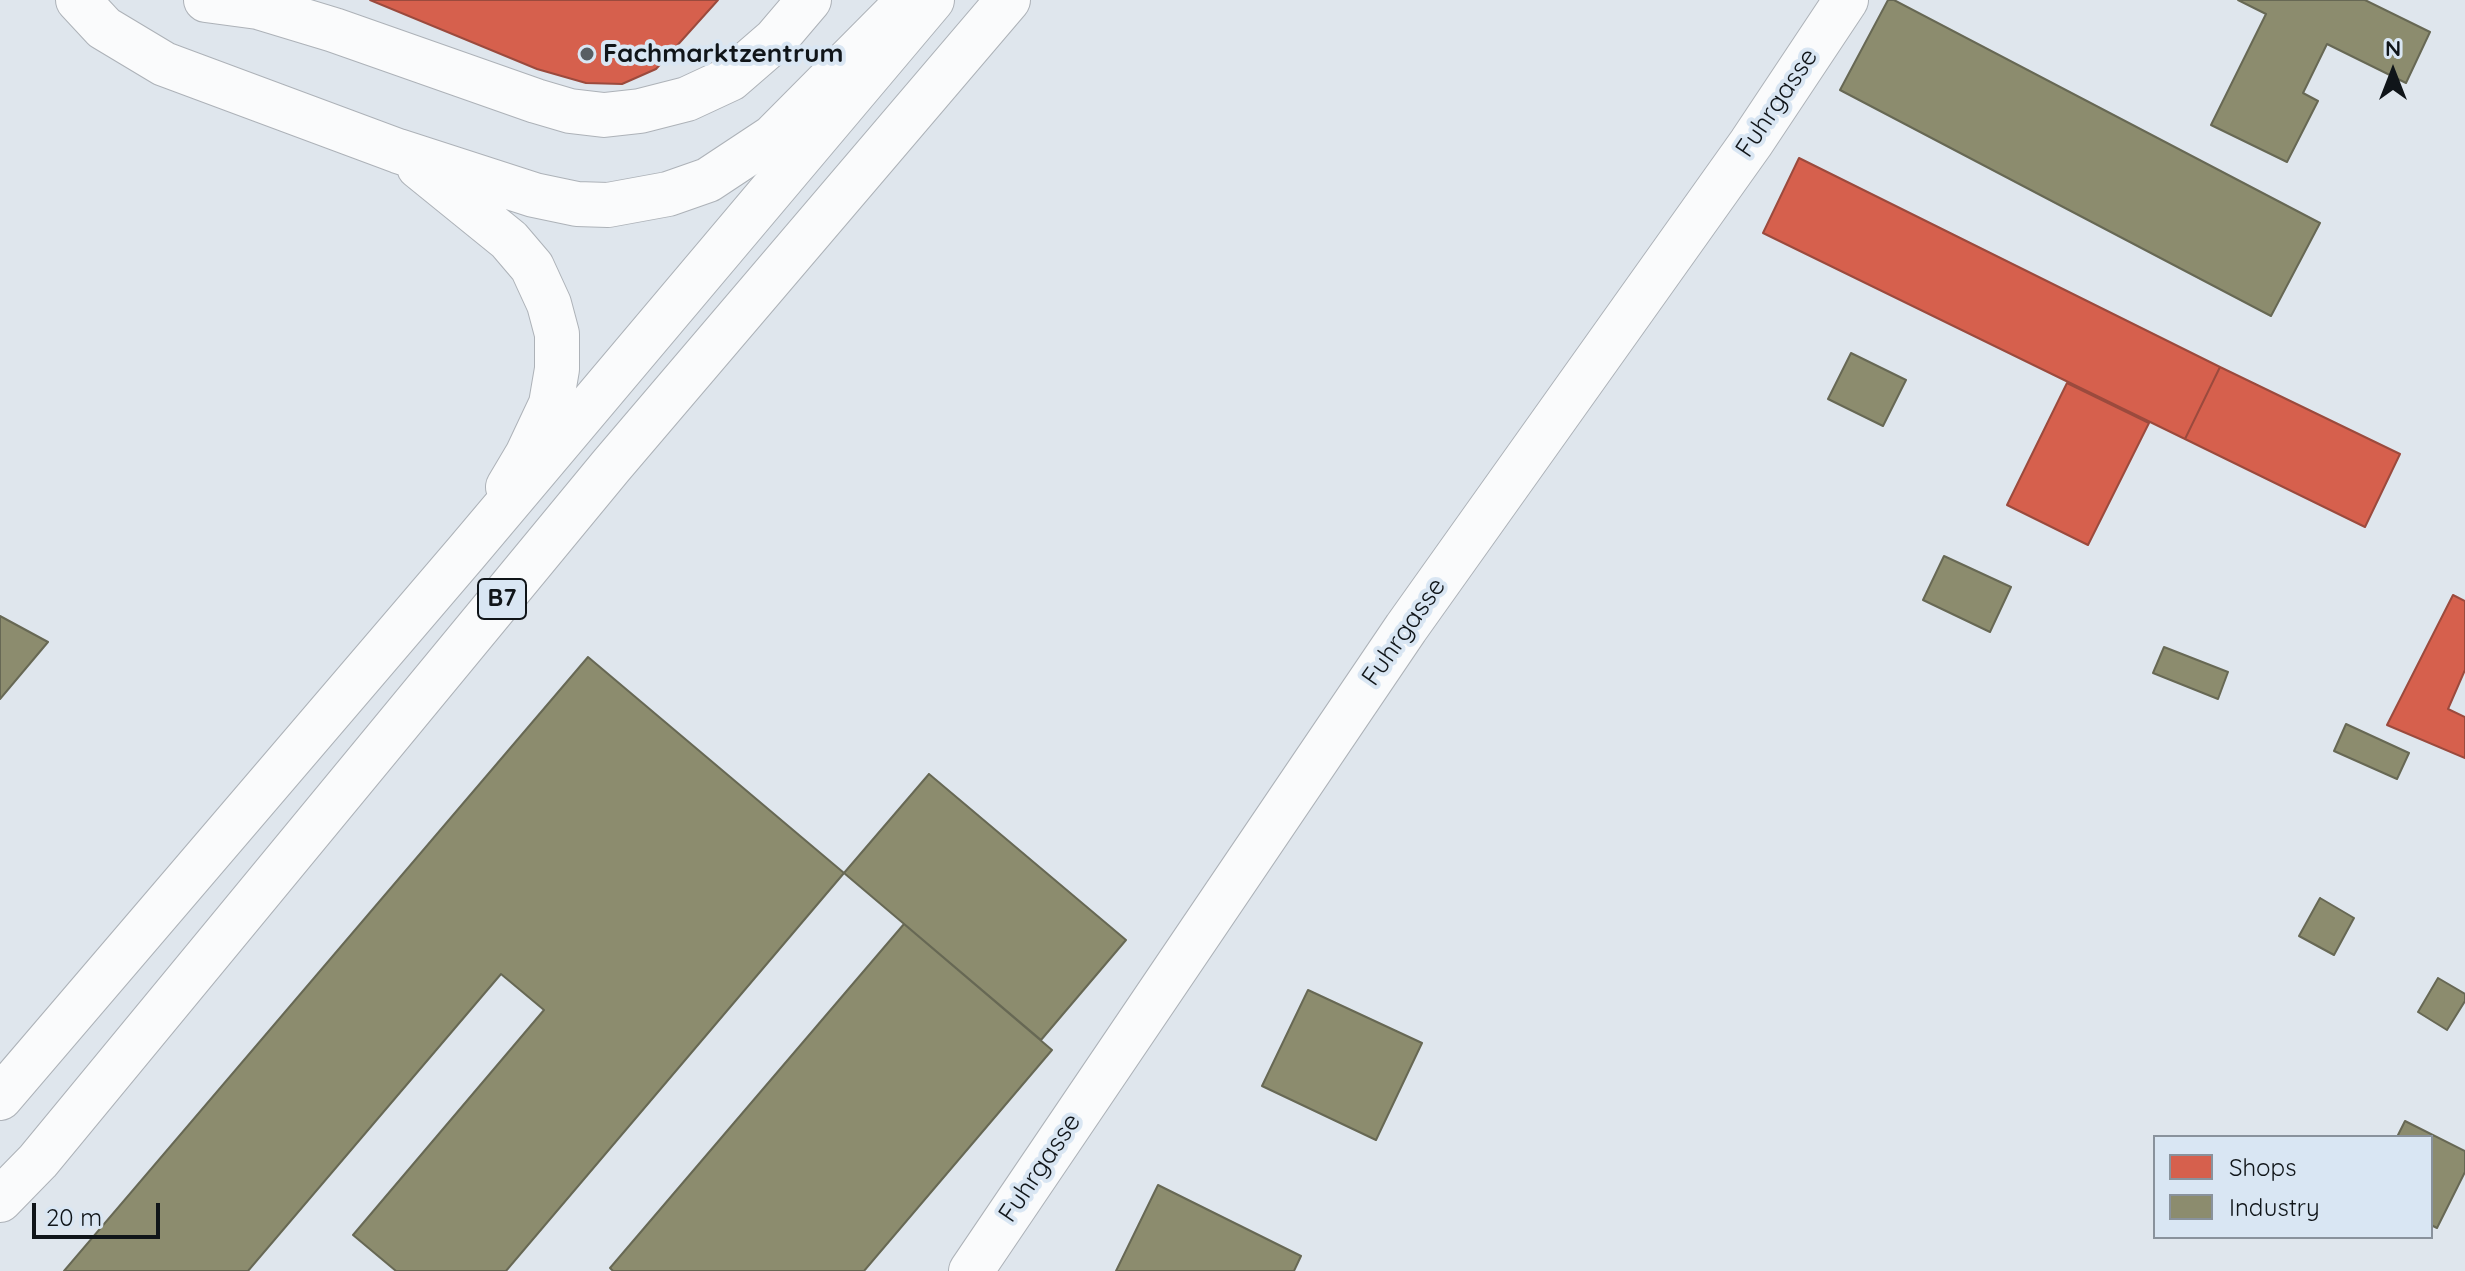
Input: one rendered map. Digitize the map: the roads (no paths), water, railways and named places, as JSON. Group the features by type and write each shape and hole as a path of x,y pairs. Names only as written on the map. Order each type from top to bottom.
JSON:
{"main road":[{"path":"78,0 104,28 164,64 398,151 534,195 577,204 608,205 668,194 708,180 773,137 909,0"},
{"path":"206,0 258,7 570,111 604,115 640,111 687,99 730,79 775,40 809,0"},
{"name":"B7","path":"0,1098 466,553 932,0"},
{"name":"B7","path":"0,1200 38,1161 611,466 1008,0"},
{"name":"Fuhrgasse","path":"971,1271 1406,628 1751,143 1846,0"},
{"path":"398,151 509,240 532,267 549,304 557,334 557,369 551,404 527,455 466,553"}],"place":[{"name":"Fachmarktzentrum","path":"587,54"}]}
